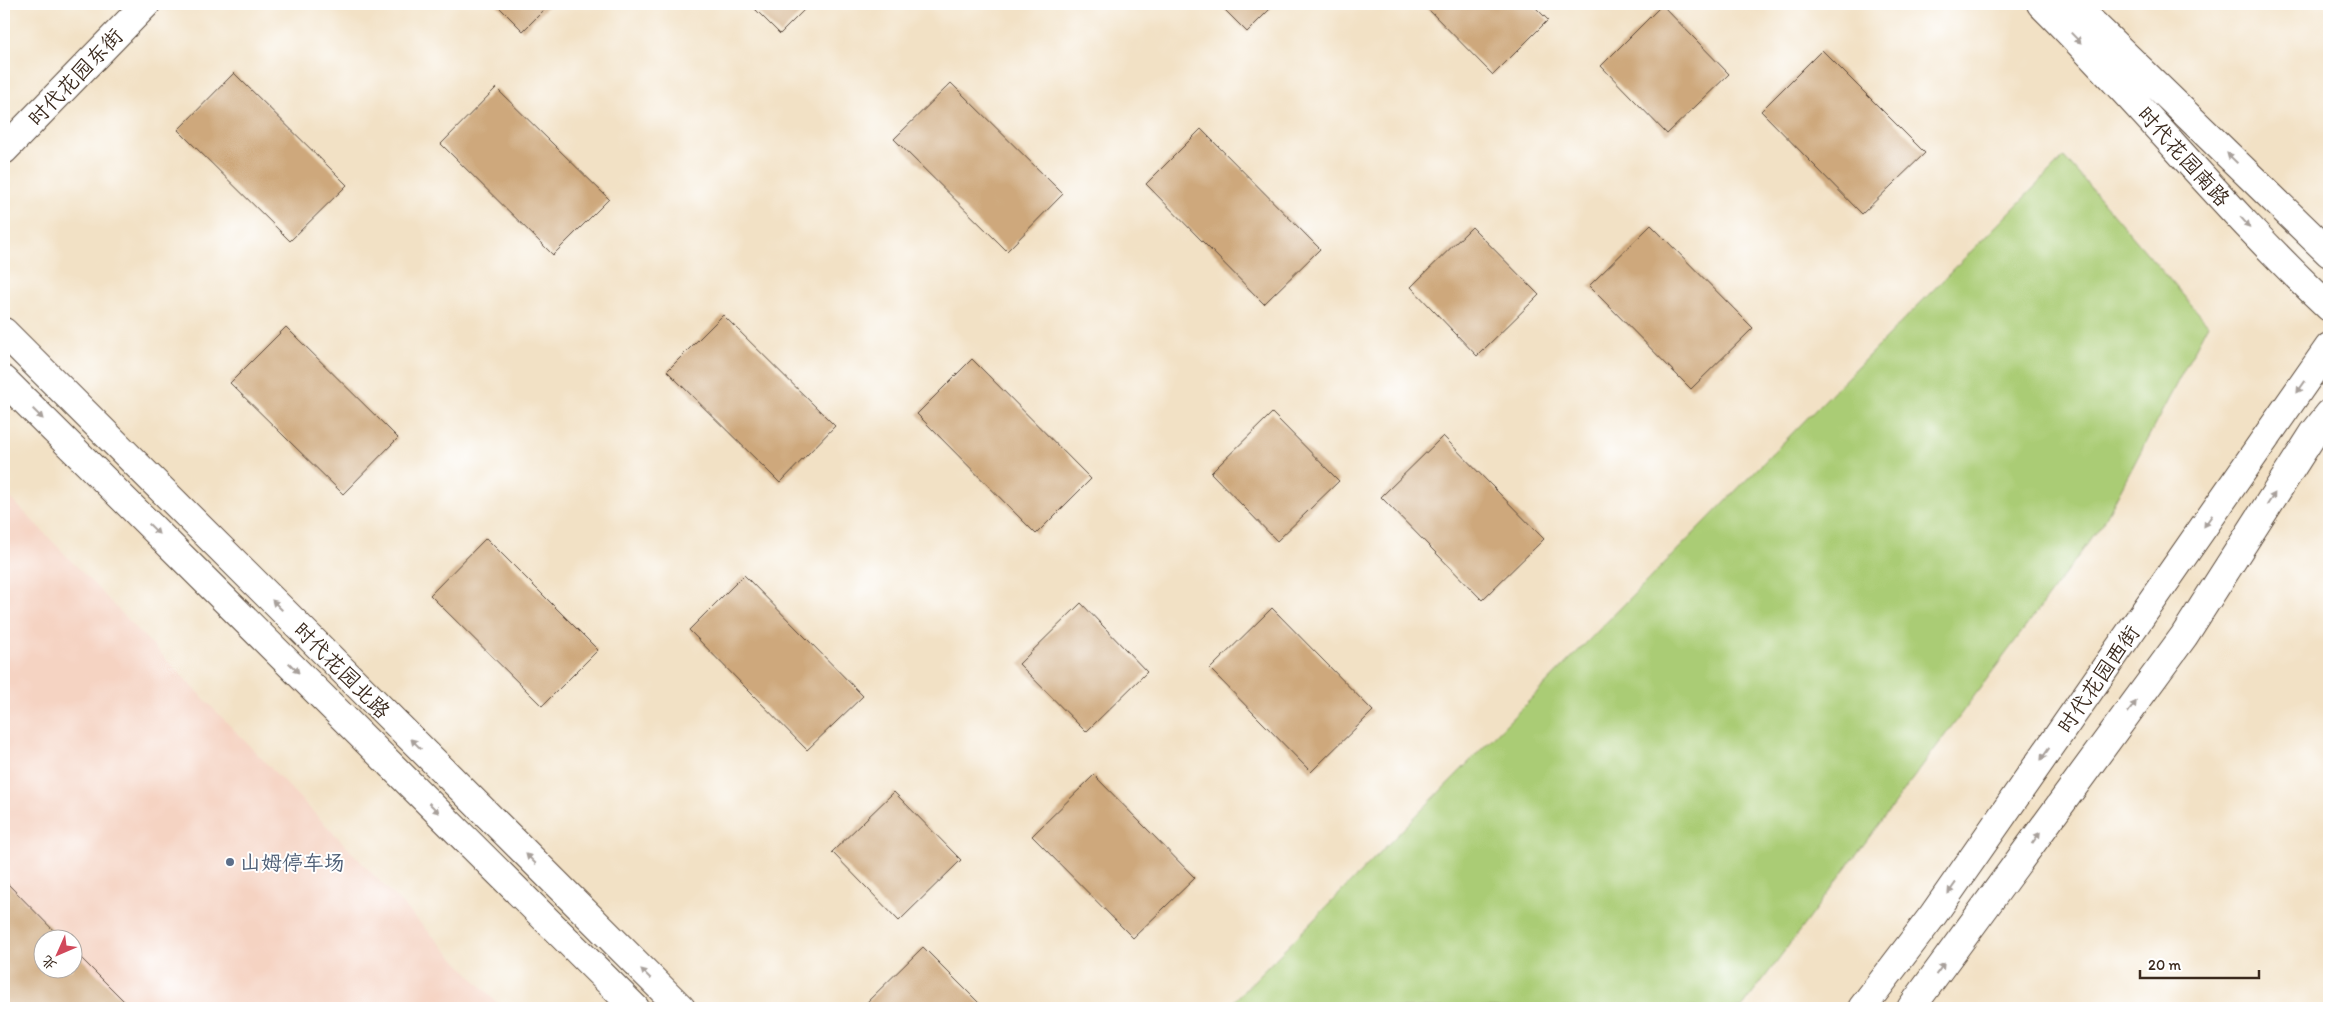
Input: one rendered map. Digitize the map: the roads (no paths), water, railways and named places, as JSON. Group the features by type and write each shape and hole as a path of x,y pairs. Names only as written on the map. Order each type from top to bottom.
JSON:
{"street":[{"name":"时代花园东街","path":"4,150 146,4"},
{"name":"时代花园南路","path":"2041,4 2078,40 2282,264 2329,307"},
{"name":"时代花园南路","path":"2073,4 2329,253"},
{"name":"时代花园北路","path":"4,332 681,1008"},
{"name":"时代花园西街","path":"1862,1008 1933,916 2329,347"},
{"name":"时代花园北路","path":"4,380 635,1008"},
{"name":"时代花园西街","path":"1911,1008 2184,636 2314,433 2329,414"}],"place":[{"name":"山姆停车场","path":"230,862"}]}
